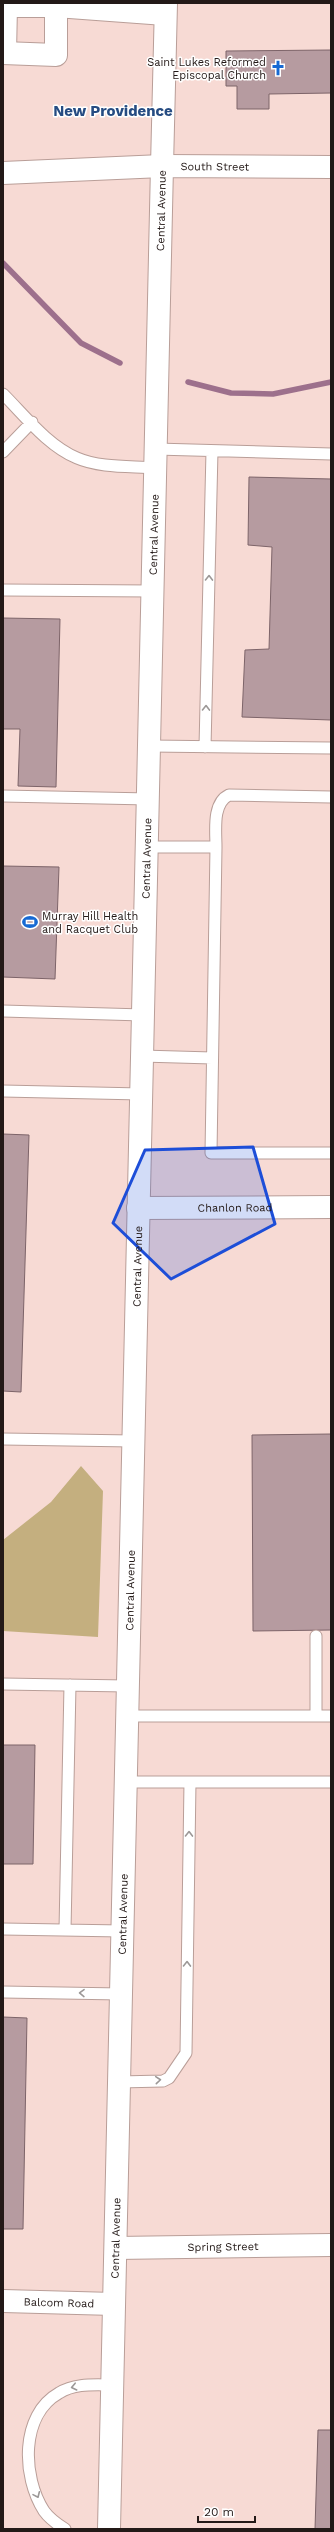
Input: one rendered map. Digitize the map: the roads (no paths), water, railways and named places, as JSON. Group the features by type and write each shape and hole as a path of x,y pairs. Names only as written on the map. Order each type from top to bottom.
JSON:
{"street":[{"path":"56,6 56,54 4,53 6,6 56,6 166,9"},
{"name":"Central Avenue","path":"109,2529 166,9"},
{"name":"South Street","path":"3,173 162,166 331,167"},
{"name":"Chanlon Road","path":"138,1208 331,1207"},
{"name":"Spring Street","path":"116,2248 331,2245"},
{"name":"Balcom Road","path":"3,2301 114,2304"}],"lane":[{"path":"3,394 52,441 77,458 104,464 212,451 331,454"},
{"path":"3,452 32,422"},
{"path":"205,747 212,451"},
{"path":"3,590 152,591"},
{"path":"150,746 331,748"},
{"path":"331,797 229,795 224,797 219,805 216,847 211,1153 331,1153"},
{"path":"3,796 149,799"},
{"path":"148,847 216,847"},
{"path":"3,1011 143,1015"},
{"path":"142,1056 212,1058"},
{"path":"3,1091 141,1094"},
{"path":"3,1439 133,1441"},
{"path":"316,1636 316,1716"},
{"path":"3,1684 127,1686"},
{"path":"65,1930 70,1685"},
{"path":"127,1716 331,1716"},
{"path":"126,1782 331,1782"},
{"path":"119,2082 163,2081 169,2078 186,2053 190,1782"},
{"path":"3,1929 122,1931"},
{"path":"3,1992 121,1994"},
{"path":"64,2529 45,2512 31,2482 29,2442 33,2425 47,2402 58,2393 79,2386 112,2385"}],"waterway":[{"path":"3,263 81,343 120,363"},
{"path":"188,382 231,393 273,394 331,382"}],"place":[{"name":"Saint Lukes Reformed Episcopal Church","path":"278,68"},
{"name":"Murray Hill Health and Racquet Club","path":"30,922"}],"district":[{"name":"New Providence","path":"113,111"}]}
